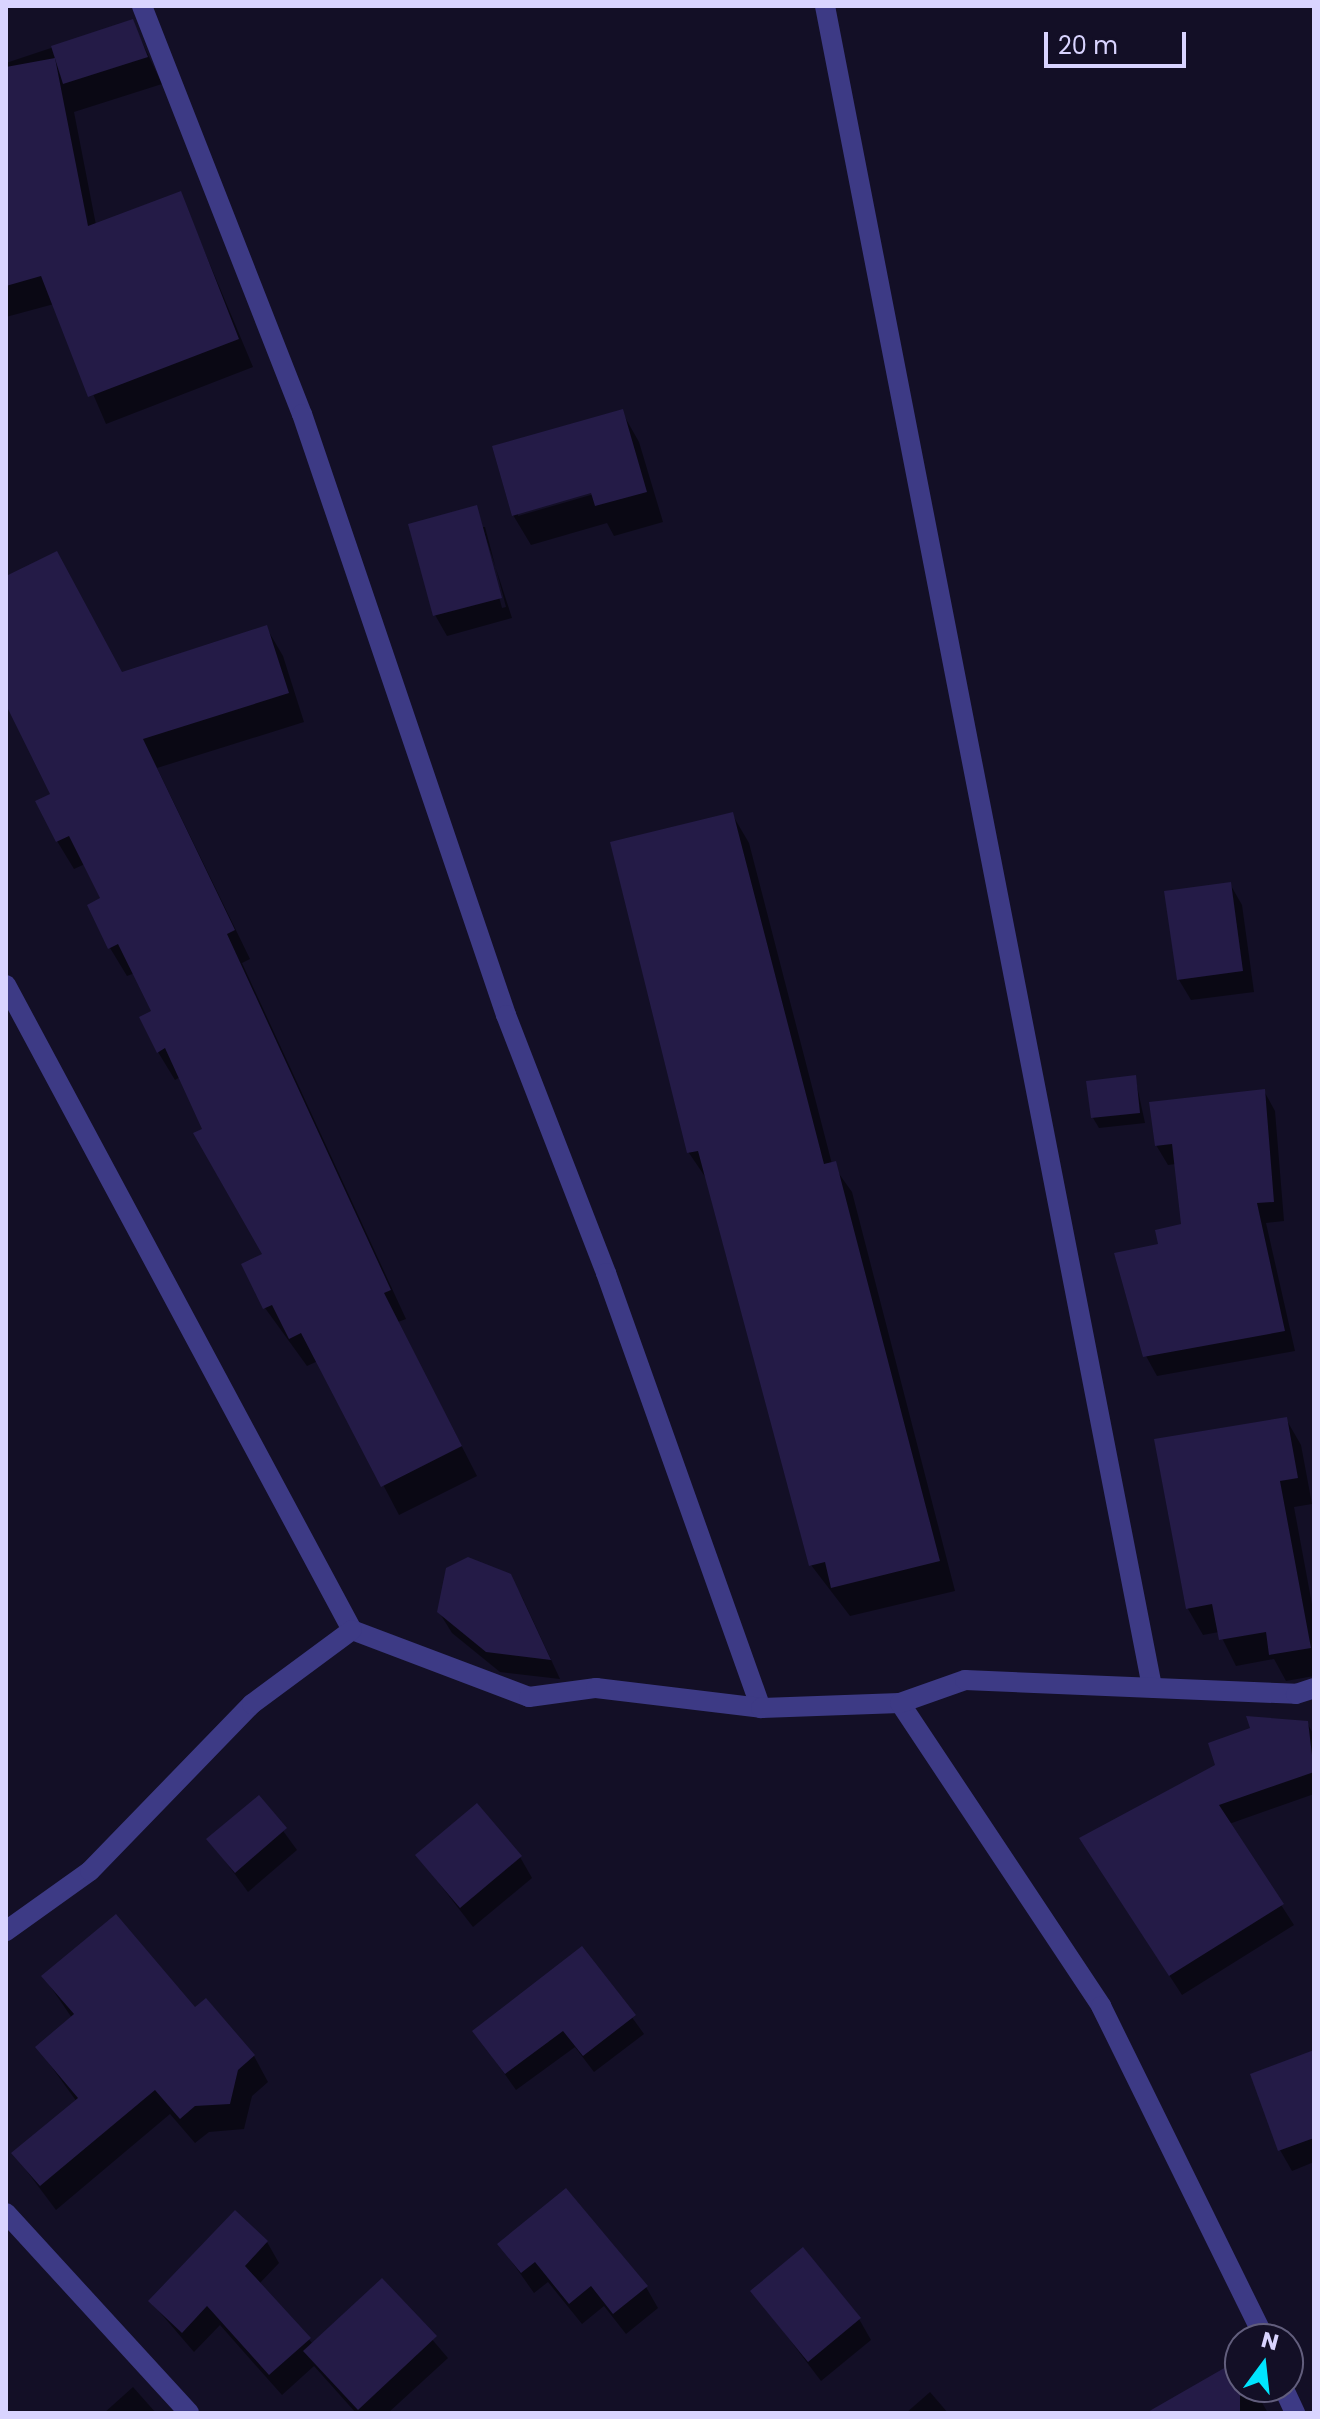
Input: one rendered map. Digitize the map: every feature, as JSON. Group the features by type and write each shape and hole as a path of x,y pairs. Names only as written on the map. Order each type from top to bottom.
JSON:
{"street":[{"path":"142,6 302,414 506,1015 761,1708"},
{"path":"825,6 1152,1687"},
{"path":"6,985 352,1630 529,1697 596,1688 761,1708 900,1703 965,1680 1296,1694 1314,1688"},
{"path":"6,1931 90,1871 252,1704 352,1630"},
{"path":"900,1703 1101,2006 1257,2323"},
{"path":"6,2213 189,2413"}],"building":[{"path":"133,19 148,57 63,84 51,46"},
{"path":"55,58 88,226 181,191 239,339 88,397 41,276 6,286 6,67"},
{"path":"623,409 647,492 595,506 591,493 512,516 492,446"},
{"path":"477,505 502,598 433,616 408,524"},
{"path":"57,551 122,672 267,625 289,693 143,739 235,930 227,934 391,1290 384,1293 462,1446 381,1487 301,1333 289,1339 272,1305 263,1309 241,1264 262,1254 193,1133 202,1129 165,1048 157,1053 139,1017 151,1011 118,944 108,949 87,905 100,898 69,836 56,842 35,801 50,794 6,705 6,576"},
{"path":"733,812 824,1164 836,1161 940,1561 831,1588 825,1562 809,1566 698,1151 687,1153 610,842"},
{"path":"1231,882 1243,971 1177,980 1164,891"},
{"path":"1136,1075 1140,1113 1091,1118 1086,1081"},
{"path":"1265,1089 1274,1202 1257,1203 1285,1331 1143,1357 1114,1253 1158,1244 1155,1230 1181,1224 1172,1144 1155,1146 1149,1102"},
{"path":"1287,1417 1298,1478 1280,1481 1311,1648 1269,1655 1266,1632 1219,1640 1212,1604 1186,1609 1154,1439"},
{"path":"468,1557 511,1574 551,1660 486,1652 437,1612 446,1568"},
{"path":"1246,1716 1308,1721 1314,1772 1219,1805 1284,1904 1169,1976 1079,1838 1215,1765 1208,1743 1250,1728"},
{"path":"259,1795 287,1828 235,1873 206,1839"},
{"path":"477,1803 522,1856 460,1908 415,1855"},
{"path":"116,1914 195,2007 206,1998 255,2055 238,2070 230,2104 195,2106 180,2119 155,2090 40,2186 11,2153 78,2098 35,2047 74,2014 41,1976"},
{"path":"582,1946 636,2015 583,2056 563,2031 505,2074 472,2031"},
{"path":"1314,2050 1314,2138 1278,2151 1250,2074"},
{"path":"566,2188 648,2286 613,2314 591,2286 569,2304 535,2262 521,2273 497,2244"},
{"path":"235,2210 268,2241 245,2266 311,2338 269,2375 207,2306 182,2333 148,2301"},
{"path":"803,2247 861,2318 808,2362 750,2291"},
{"path":"382,2278 437,2336 358,2410 303,2351"},
{"path":"1224,2368 1224,2403 1240,2403 1240,2413 1146,2413"}]}
